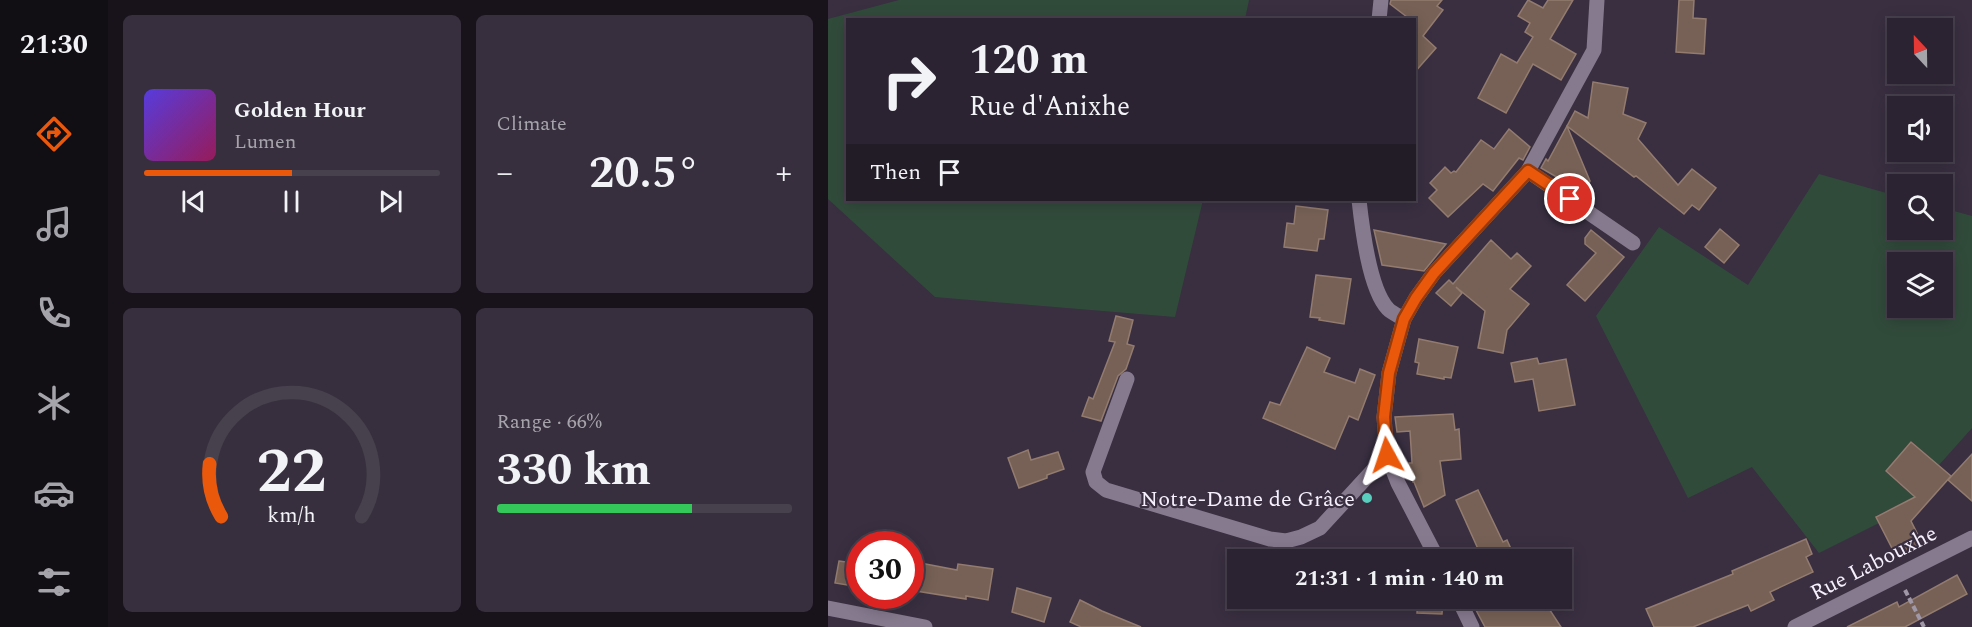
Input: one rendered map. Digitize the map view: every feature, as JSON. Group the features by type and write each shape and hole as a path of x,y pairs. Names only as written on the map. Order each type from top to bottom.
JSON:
{"street":[{"path":"1379,18 1381,0"},
{"path":"1432,549 1398,483 1387,455 1384,417 1388,384 1404,319 1434,273 1528,171 1594,50 1597,0"},
{"path":"1528,171 1633,243"},
{"path":"1359,201 1363,230 1378,295 1389,310 1404,319"},
{"path":"1127,379 1094,472 1096,482 1106,490 1270,539 1287,541 1320,528 1387,455"},
{"name":"Rue Labouxhe","path":"1795,627 1972,538"},
{"path":"828,608 925,627"},
{"path":"1463,609 1472,627"}],"path":[{"path":"1898,576 1924,627"}],"green space":[{"path":"899,0 1249,0 1245,18 846,18 846,201 1203,201 1175,317 935,297 828,199 828,19"},
{"path":"1819,174 1887,193 1887,240 1953,240 1953,211 1972,216 1972,428 1939,465 1911,441 1885,471 1914,497 1876,516 1879,523 1819,553 1752,467 1688,498 1596,316 1659,227 1748,285"}],"building":[{"path":"1391,0 1442,0 1437,6 1443,10 1423,36 1436,48 1416,71 1416,18 1408,18 1390,4"},
{"path":"1528,0 1543,8 1548,0 1573,0 1550,39 1576,54 1561,80 1533,64 1506,113 1478,98 1501,54 1517,63 1533,37 1525,32 1530,23 1518,16"},
{"path":"1679,0 1694,0 1693,18 1706,19 1704,54 1676,52"},
{"path":"1593,82 1628,88 1623,114 1646,123 1638,139 1678,185 1692,169 1716,188 1699,210 1692,205 1684,214 1567,126 1575,111 1588,118"},
{"path":"1567,126 1590,181 1584,193 1541,168 1546,159 1548,161"},
{"path":"1509,129 1530,147 1523,160 1519,158 1493,191 1483,184 1448,217 1429,198 1437,190 1430,183 1445,167 1451,173 1456,172 1481,140 1494,149"},
{"path":"1296,206 1328,210 1324,239 1319,239 1317,251 1284,247 1287,223 1294,224"},
{"path":"1720,229 1739,245 1724,263 1705,247"},
{"path":"1374,230 1446,244 1424,271 1382,265"},
{"path":"1591,230 1624,257 1585,301 1567,285 1596,253 1585,244 1585,238"},
{"path":"1491,240 1511,259 1517,253 1531,266 1510,289 1529,304 1507,330 1503,353 1478,348 1485,311 1456,287 1462,293 1451,306 1436,293 1449,280 1453,284"},
{"path":"1316,275 1351,279 1344,324 1310,317"},
{"path":"1116,316 1133,320 1127,344 1134,346 1126,369 1118,376 1101,421 1082,416 1089,397 1093,399 1115,342 1109,341"},
{"path":"1419,339 1458,347 1451,378 1444,377 1444,379 1417,374 1419,363 1415,362"},
{"path":"1307,347 1330,358 1324,372 1355,383 1360,369 1375,375 1358,420 1349,416 1335,449 1263,418 1270,402 1280,405"},
{"path":"1537,358 1539,364 1566,359 1575,405 1539,411 1533,379 1515,382 1511,363"},
{"path":"1453,414 1455,430 1459,429 1461,459 1440,461 1445,495 1424,507 1413,482 1409,463 1412,463 1410,431 1397,432 1395,417"},
{"path":"1911,442 1951,476 1911,521 1922,543 1896,556 1876,517 1915,497 1886,471"},
{"path":"1028,450 1031,460 1058,452 1064,469 1019,488 1008,458"},
{"path":"1972,454 1972,501 1948,480"},
{"path":"1478,490 1503,542 1507,540 1511,549 1478,549 1456,500"},
{"path":"1806,539 1812,554 1806,557 1813,572 1770,592 1774,600 1751,611 1748,605 1693,627 1654,627 1646,609 1733,574 1732,571"},
{"path":"839,561 846,562 846,585 835,583"},
{"path":"924,564 957,570 958,564 993,569 988,600 966,596 966,599 924,592"},
{"path":"1957,575 1967,594 1905,627 1847,627 1897,602 1899,607"},
{"path":"1017,588 1051,598 1044,622 1012,612"},
{"path":"1080,600 1141,627 1081,627 1070,622"},
{"path":"1417,609 1442,609 1442,614 1417,613"},
{"path":"1549,609 1561,627 1485,627 1476,610"}],"place":[{"name":"Notre-Dame de Grâce","path":"1367,498"}],"route":[{"path":"1387,455 1384,417 1389,373 1404,319 1416,298 1434,273 1528,171 1570,199"}]}
